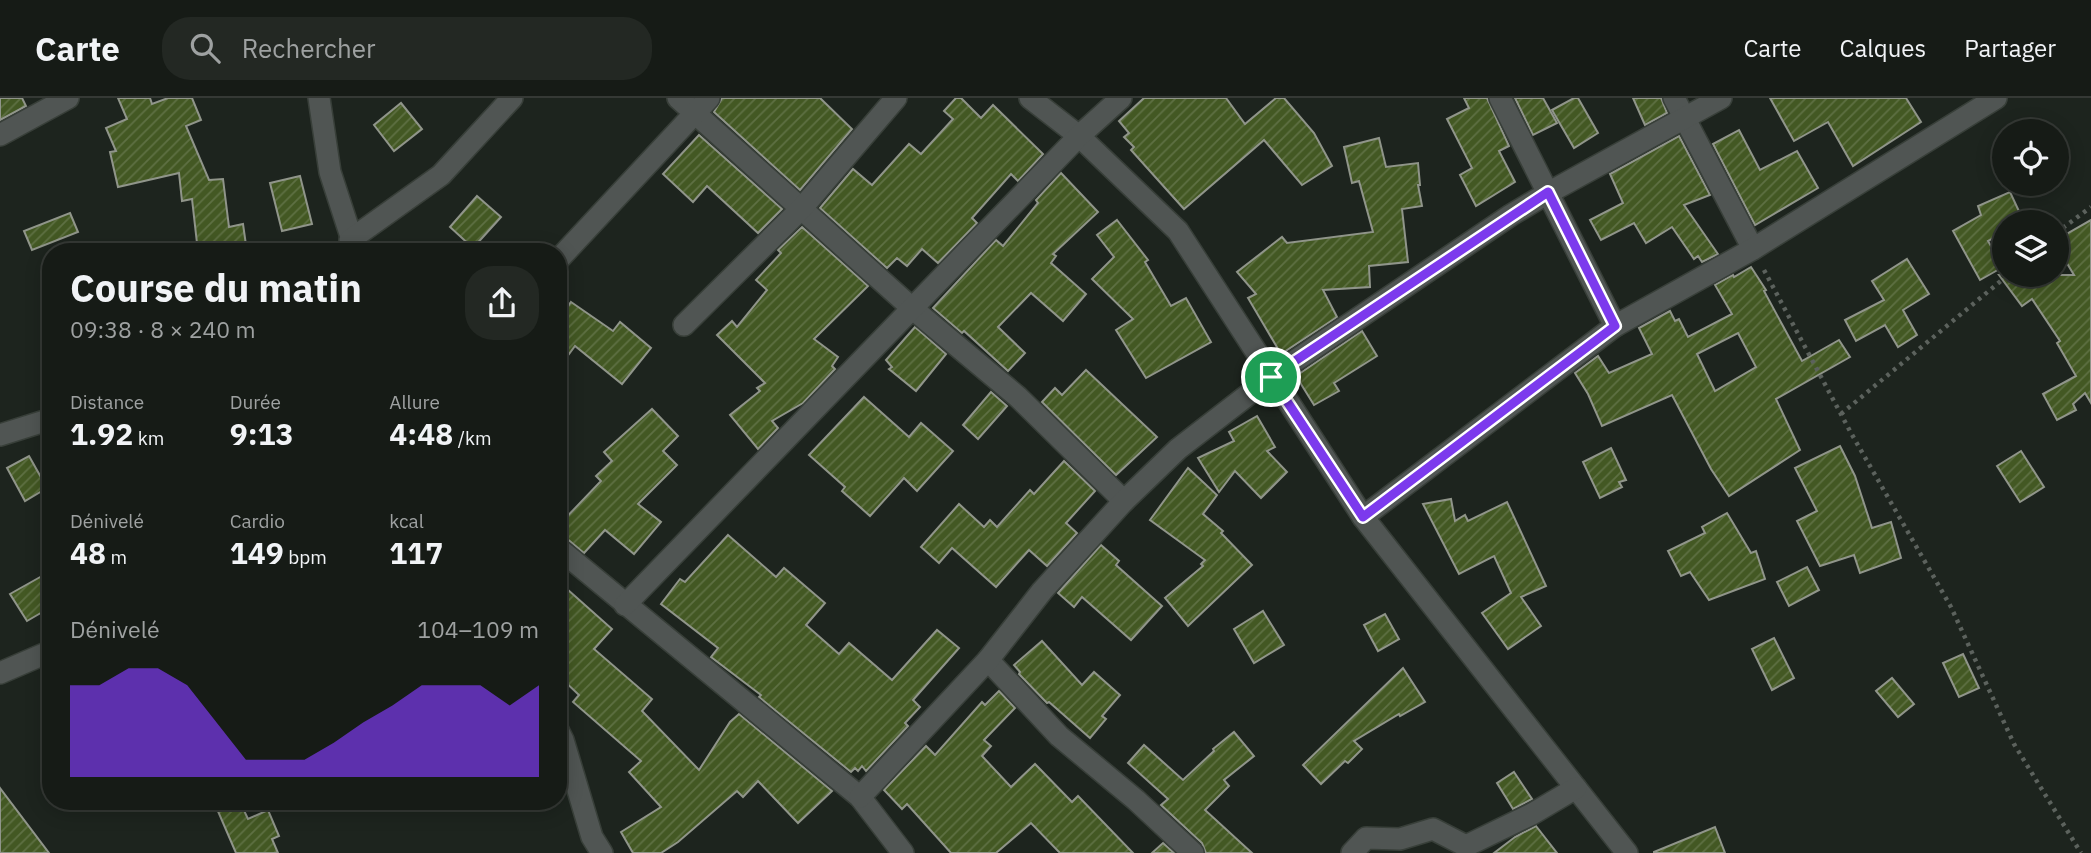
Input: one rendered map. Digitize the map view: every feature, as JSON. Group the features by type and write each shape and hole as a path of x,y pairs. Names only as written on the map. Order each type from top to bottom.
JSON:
{"street":[{"path":"0,135 68,98"},
{"path":"319,98 330,172 352,243"},
{"path":"357,243 441,175 512,98"},
{"path":"677,98 701,106 802,208 913,309 1018,397 1124,501"},
{"path":"684,324 802,208 896,98"},
{"path":"1030,98 1079,136 1178,231 1363,517 1627,853"},
{"path":"625,605 1079,136 1121,98"},
{"path":"1500,98 1615,326"},
{"path":"1674,98 1753,249"},
{"path":"860,797 988,660 1042,591 1124,501 1178,449 1271,377 1548,192 1721,98"},
{"path":"1363,517 1615,326 1753,249 1996,98"},
{"path":"567,250 701,106"},
{"path":"0,435 42,422"},
{"path":"567,556 860,797 903,853"},
{"path":"0,673 42,655"},
{"path":"988,660 1059,736 1136,800 1193,853"},
{"path":"567,753 592,837 602,853"},
{"path":"1352,853 1366,838 1400,839 1433,829 1466,846 1532,814 1576,788"}],"path":[{"path":"2069,223 2091,207"},
{"path":"1753,249 1841,414 1951,607 2014,744 2081,853"},
{"path":"1841,414 1994,287"}],"building":[{"path":"0,98 22,98 26,106 0,120"},
{"path":"118,98 150,98 152,104 168,98 192,98 201,120 186,126 209,180 223,179 229,227 243,224 246,243 197,243 192,199 182,201 179,173 118,187 110,152 116,151 106,128 127,119"},
{"path":"722,98 820,98 852,129 800,190 714,112"},
{"path":"956,98 961,98 981,118 993,105 1043,154 1018,181 1011,174 972,218 977,223 938,263 922,249 907,266 897,258 887,268 820,208 853,169 872,185 909,144 921,154 953,119 944,111"},
{"path":"1144,98 1226,98 1245,124 1276,98 1284,98 1314,133 1332,166 1302,185 1264,140 1184,209 1131,150 1134,147 1124,137 1129,133 1119,121"},
{"path":"1464,98 1487,98 1509,146 1499,151 1515,182 1476,206 1460,175 1472,168 1447,119 1469,108"},
{"path":"1515,98 1543,98 1557,123 1533,135"},
{"path":"1578,98 1598,133 1574,148 1552,110"},
{"path":"1633,98 1661,98 1667,113 1645,125"},
{"path":"1770,98 1906,98 1921,122 1853,166 1828,122 1794,141"},
{"path":"401,103 422,129 394,151 374,125"},
{"path":"1739,130 1760,170 1797,151 1818,188 1755,225 1713,144"},
{"path":"699,135 782,209 758,233 707,186 693,202 663,174"},
{"path":"1679,136 1710,195 1684,205 1718,254 1702,262 1698,256 1694,259 1672,227 1646,243 1634,223 1601,240 1590,220 1623,203 1610,174"},
{"path":"1379,138 1386,167 1418,163 1422,206 1402,209 1408,262 1369,266 1370,287 1323,290 1337,317 1281,354 1248,298 1256,294 1237,272 1282,237 1287,243 1373,232 1359,181 1352,183 1344,147"},
{"path":"1061,173 1098,212 1053,254 1056,256 1051,263 1086,294 1063,321 1031,293 998,327 1025,353 1008,371 964,331 962,333 933,308 996,240 1003,246 1038,203 1036,200"},
{"path":"300,176 312,224 282,231 270,183"},
{"path":"477,196 501,217 478,243 468,243 450,227"},
{"path":"2001,196 2012,196 2018,210 1992,210 1992,239 1988,241 1992,248 1992,273 1980,280 1953,231 1981,215 1978,206"},
{"path":"70,213 78,232 50,243 42,243 42,246 32,250 24,231"},
{"path":"1117,220 1148,260 1145,262 1171,306 1186,298 1211,342 1146,378 1116,330 1133,319 1092,279 1114,257 1097,235"},
{"path":"2091,220 2091,403 2085,393 2073,404 2076,410 2057,420 2043,394 2076,376 2057,343 2060,341 2032,299 2022,306 2008,287 2069,287 2069,275 2074,275 2069,267 2069,233"},
{"path":"802,227 868,286 814,339 838,357 832,366 835,369 803,403 772,421 778,428 758,449 730,415 760,391 757,388 765,383 717,335 732,321 737,327 767,290 756,280 781,253 778,250"},
{"path":"1907,259 1929,294 1903,310 1917,335 1898,347 1885,325 1856,341 1845,320 1884,300 1872,281"},
{"path":"1751,267 1766,290 1764,291 1802,361 1839,340 1850,357 1776,399 1800,450 1729,496 1711,469 1672,395 1602,426 1575,373 1598,356 1609,373 1652,354 1639,328 1670,311 1675,321 1679,319 1688,337 1732,314 1715,285 1733,275 1734,277","holes":["1738,333 1756,367 1715,391 1697,354"]},
{"path":"571,302 613,331 620,322 651,348 622,384 575,346 567,357 567,308"},
{"path":"915,327 946,354 916,391 889,369 892,367 886,360"},
{"path":"1362,331 1377,356 1334,383 1339,391 1314,405 1296,376"},
{"path":"1086,370 1157,437 1116,475 1042,402 1055,388 1062,395"},
{"path":"991,392 1007,406 978,439 963,425"},
{"path":"864,397 909,437 921,423 953,451 917,491 904,478 870,516 842,491 845,487 809,455"},
{"path":"652,409 678,436 663,451 677,465 638,504 661,522 634,554 605,530 584,553 567,539 567,517 601,481 596,476 612,461 604,452"},
{"path":"1257,416 1275,447 1267,451 1287,472 1261,498 1235,471 1219,492 1198,458 1234,441 1229,432"},
{"path":"1840,446 1855,476 1872,528 1891,522 1901,558 1860,573 1854,555 1820,566 1797,521 1817,511 1795,468"},
{"path":"1611,448 1626,480 1619,482 1622,487 1600,498 1583,462"},
{"path":"2021,451 2044,487 2020,502 1997,466"},
{"path":"29,456 42,479 42,491 25,501 7,468"},
{"path":"1064,461 1095,491 1066,523 1077,533 1047,566 1029,550 996,587 952,548 939,563 921,547 959,504 984,527 990,520 997,527 1030,490 1034,494"},
{"path":"1188,468 1217,495 1203,514 1223,531 1221,533 1252,565 1188,626 1165,598 1203,566 1201,564 1205,560 1150,520"},
{"path":"1451,499 1455,521 1465,515 1468,521 1507,502 1546,586 1521,597 1541,626 1508,649 1482,613 1511,593 1494,556 1459,574 1423,504"},
{"path":"1727,513 1751,553 1756,551 1765,579 1709,600 1690,572 1681,576 1668,551 1705,533 1702,527"},
{"path":"728,535 776,577 784,568 825,603 806,625 839,654 849,643 892,680 937,630 959,648 913,700 920,707 905,723 908,726 866,771 862,766 858,771 855,768 851,772 759,697 761,695 711,657 718,648 661,604 680,579 685,582"},
{"path":"1101,545 1119,561 1116,565 1162,606 1131,640 1082,597 1074,607 1058,593"},
{"path":"1807,567 1819,590 1789,606 1777,582"},
{"path":"42,576 42,612 27,621 10,594"},
{"path":"567,589 612,629 594,649 652,699 642,711 699,770 730,722 739,714 832,791 798,823 758,781 743,797 737,791 678,842 661,853 633,853 621,832 661,807 629,772 641,761 573,702 579,695 567,684"},
{"path":"1263,611 1284,645 1254,663 1234,629"},
{"path":"1385,614 1399,639 1378,651 1364,625"},
{"path":"1774,638 1794,678 1772,690 1752,649"},
{"path":"1042,641 1082,685 1094,672 1120,695 1102,716 1106,719 1090,738 1047,703 1019,674 1014,665"},
{"path":"1963,654 1979,688 1959,697 1943,663"},
{"path":"1403,668 1425,702 1354,741 1362,749 1321,784 1303,765"},
{"path":"1892,678 1914,704 1898,717 1876,691"},
{"path":"999,691 1015,708 984,740 991,746 982,756 1011,787 1035,764 1072,802 1078,796 1133,853 1060,853 1031,823 996,853 951,853 907,804 902,809 884,790 926,746 935,755 982,702 985,705"},
{"path":"1234,732 1254,756 1224,780 1229,786 1205,810 1252,853 1206,853 1202,843 1161,805 1168,799 1128,763 1144,745 1183,780"},
{"path":"1514,772 1532,799 1513,809 1497,783"},
{"path":"0,788 49,853 0,853"},
{"path":"217,810 244,810 248,819 268,810 279,836 272,839 278,853 236,853"},
{"path":"1536,826 1557,853 1494,853 1515,837"},
{"path":"1715,827 1725,853 1654,853 1654,852"},
{"path":"1163,843 1174,853 1152,853"}],"route":[{"path":"1548,192 1615,326 1363,517 1271,377 1548,192"}]}
